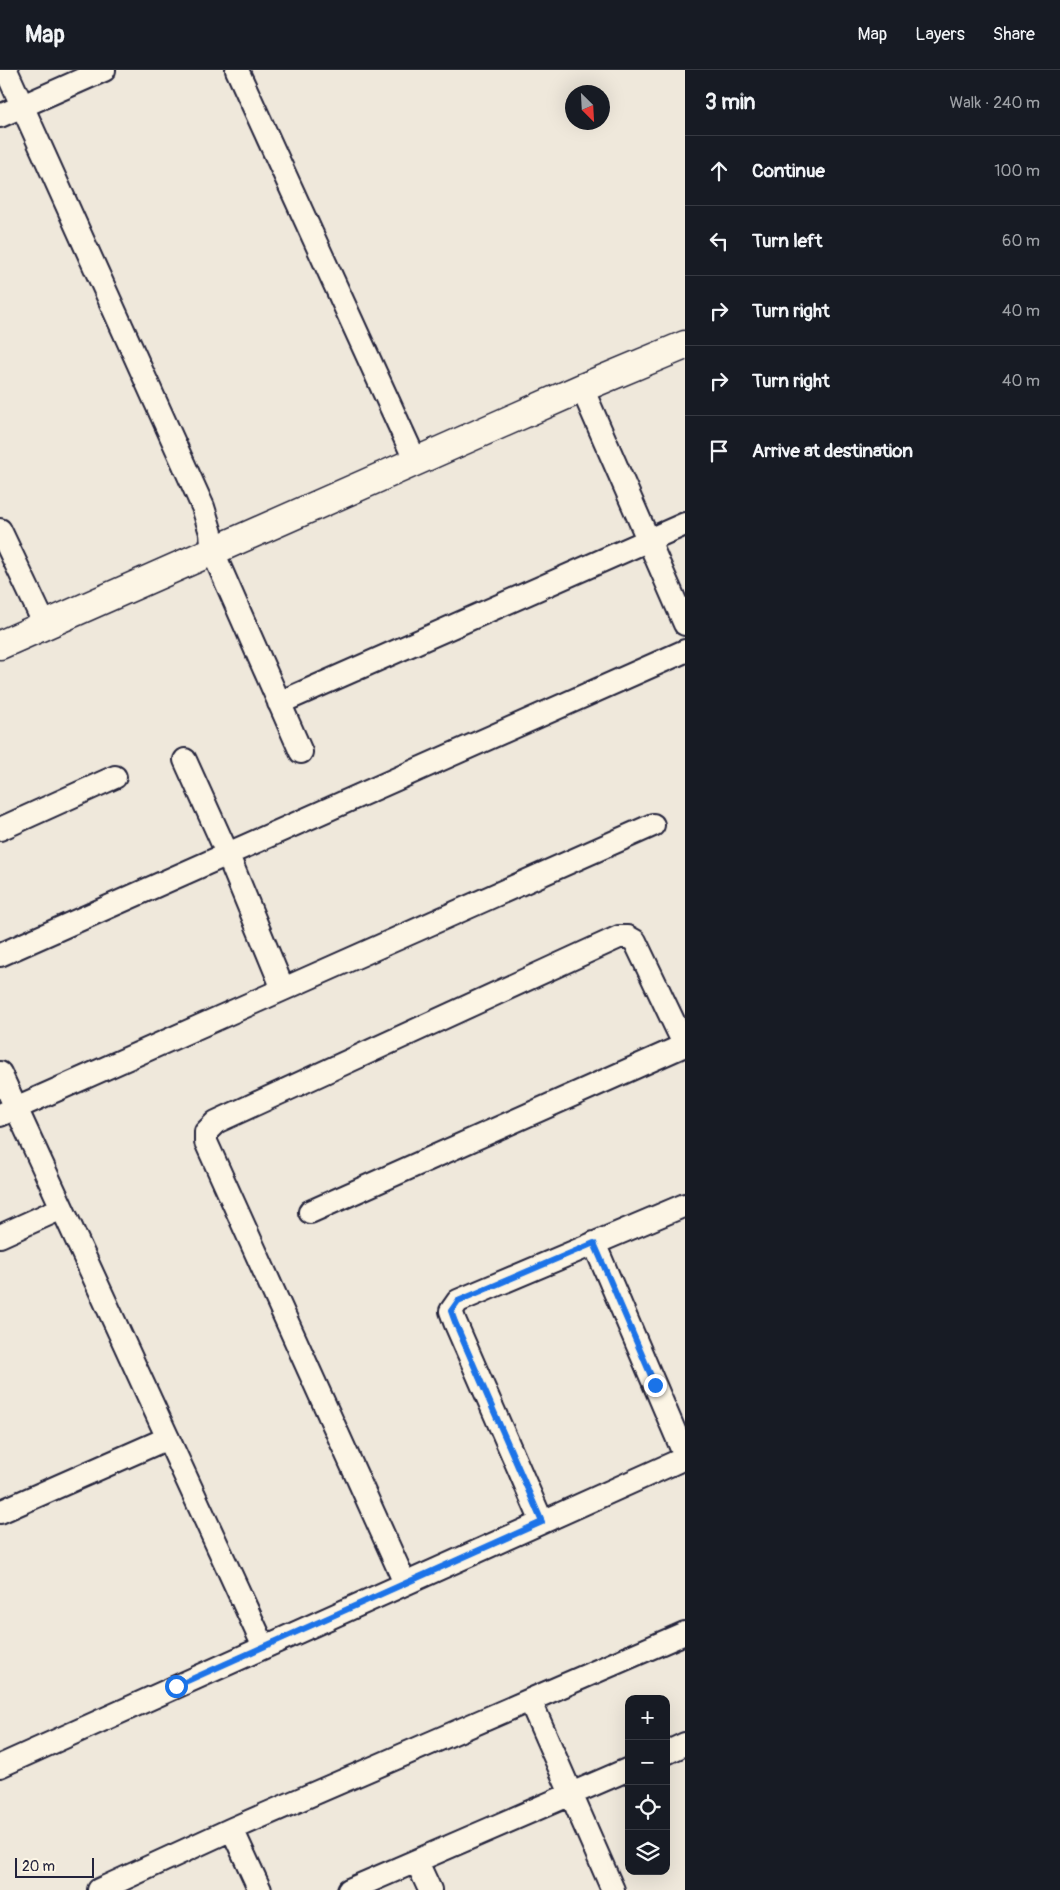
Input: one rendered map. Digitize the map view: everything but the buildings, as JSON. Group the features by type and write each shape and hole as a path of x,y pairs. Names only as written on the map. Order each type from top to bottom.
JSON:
{"street":[{"path":"6,70 203,507 211,533 212,552 301,752"},
{"path":"0,116 104,70"},
{"path":"236,70 416,462"},
{"path":"0,644 582,388 685,345"},
{"path":"582,388 685,624"},
{"path":"280,703 685,524"},
{"path":"0,530 45,625"},
{"path":"0,955 685,651"},
{"path":"184,760 227,853 283,989"},
{"path":"0,829 115,777"},
{"path":"8,1112 653,825"},
{"path":"310,1212 685,1046 634,941 628,937 619,937 216,1122 206,1132 206,1142 405,1583"},
{"path":"0,1073 8,1112 62,1208 264,1647"},
{"path":"542,1522 451,1311 458,1301 685,1205"},
{"path":"0,1236 62,1208"},
{"path":"0,1766 685,1457 594,1243"},
{"path":"0,1512 168,1438"},
{"path":"99,1890 232,1829 685,1633"},
{"path":"530,1700 613,1890"},
{"path":"670,1751 685,1744"},
{"path":"349,1890 625,1771"},
{"path":"232,1829 260,1890"},
{"path":"417,1862 430,1890"}],"route":[{"path":"176,1686 542,1522 455,1322 451,1311 458,1301 594,1243 655,1385"}]}
